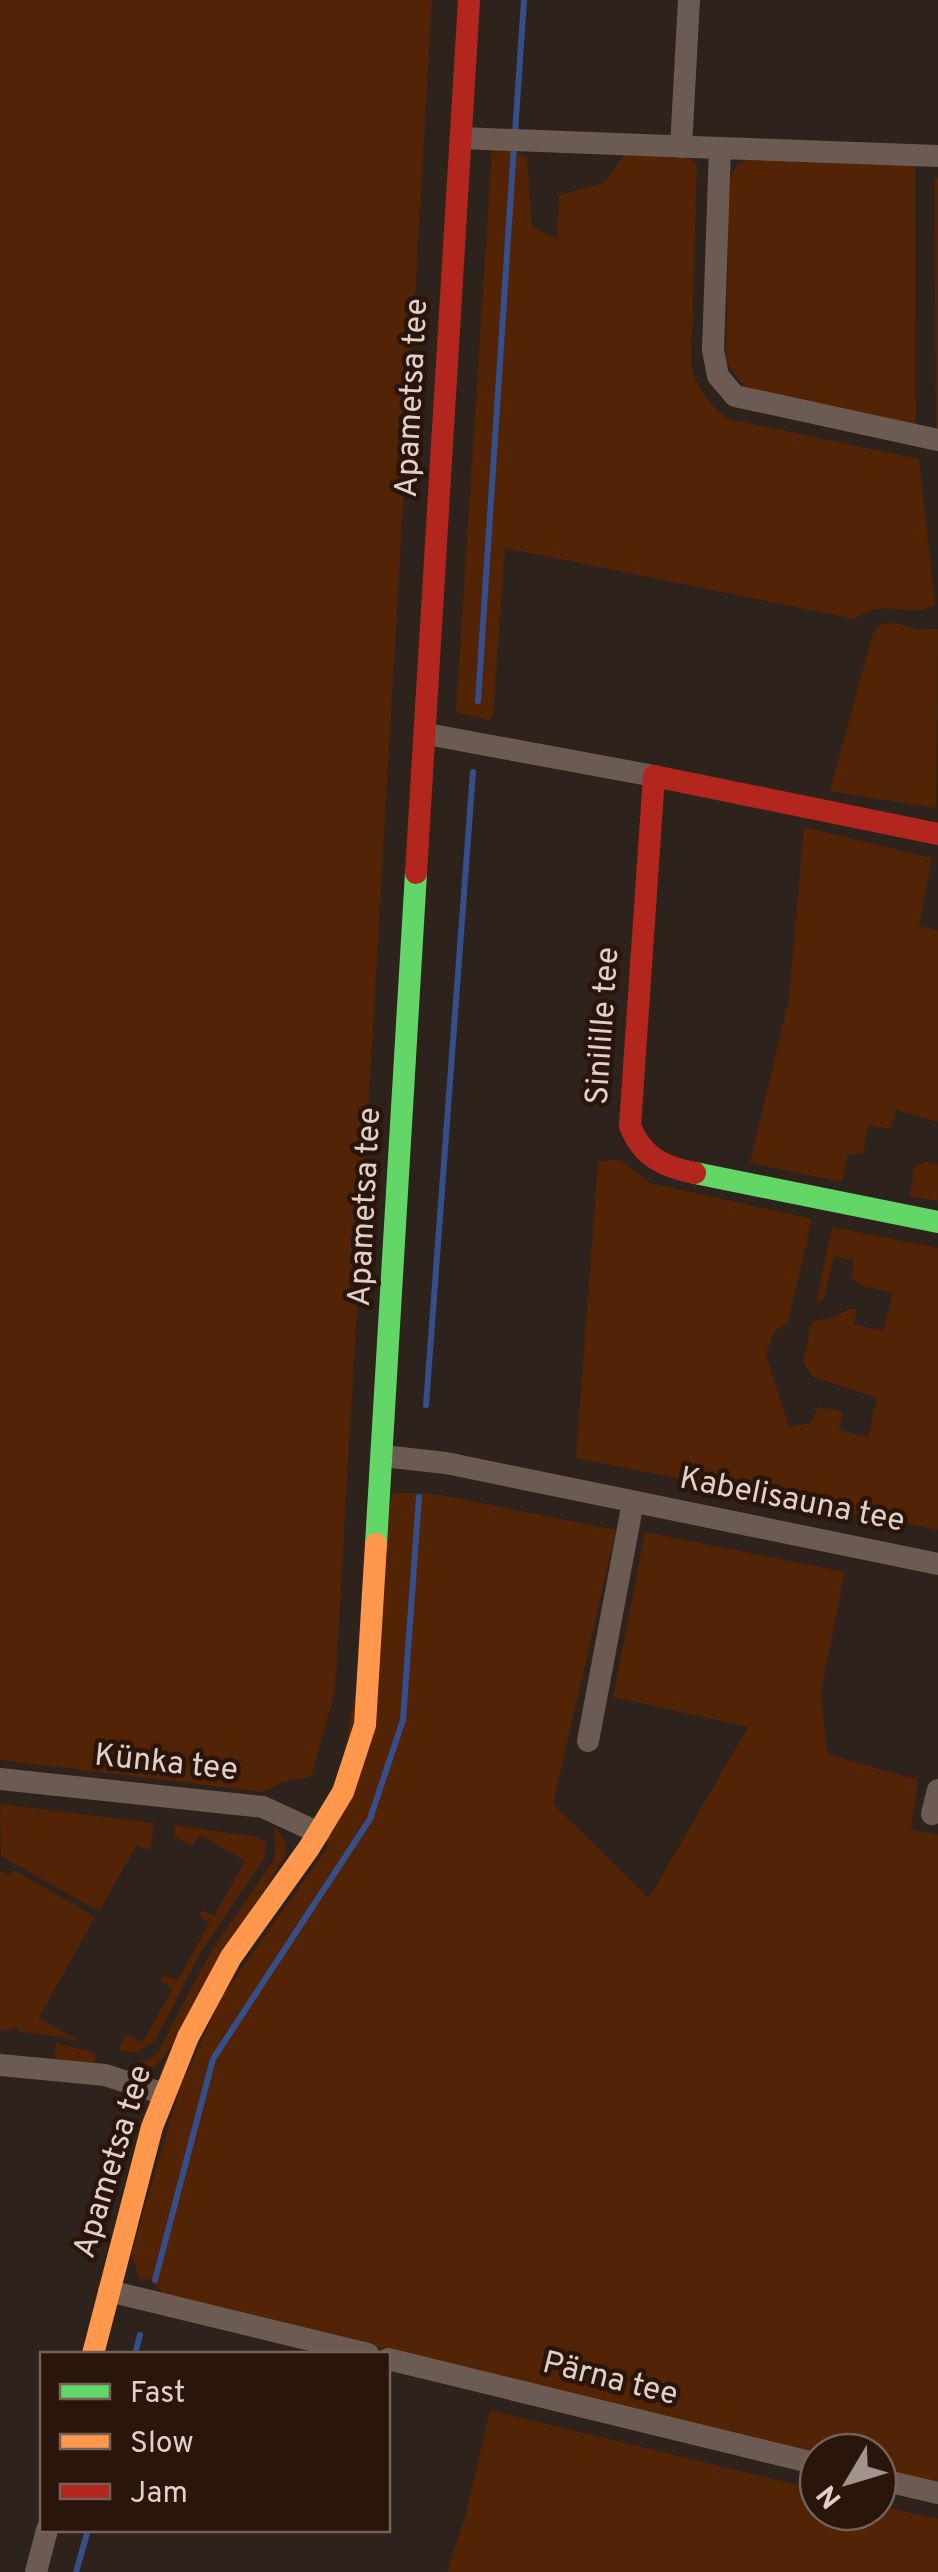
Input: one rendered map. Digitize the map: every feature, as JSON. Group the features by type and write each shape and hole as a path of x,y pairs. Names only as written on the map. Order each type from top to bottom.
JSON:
{"street":[{"name":"Apametsa tee","path":"94,2352 164,2094 188,2037 231,1957 343,1792 365,1726 469,0"},
{"path":"680,146 689,0"},
{"path":"461,138 938,156"},
{"path":"720,148 713,350 718,376 735,396 938,440"},
{"path":"426,734 938,834"},
{"name":"Sinilille tee","path":"654,776 630,1126 636,1142 650,1159 670,1168 938,1222"},
{"name":"Kabelisauna tee","path":"383,1456 446,1464 938,1564"},
{"name":"Kabelisauna tee","path":"588,1741 634,1502"},
{"name":"Künka tee","path":"0,1779 263,1807 319,1832"},
{"path":"932,1814 938,1790"},
{"path":"0,2065 106,2075 164,2094"},
{"path":"109,2292 360,2352"},
{"name":"Pärna tee","path":"390,2359 798,2459"},
{"path":"898,2483 938,2493"},
{"path":"36,2572 46,2532"}],"shaded area":[{"path":"0,0 432,0 335,1691 311,1777 283,1782 263,1792 0,1760"},
{"path":"508,148 527,158 532,227 557,239 559,195 604,183 625,154 691,158 697,165 691,366 701,389 728,419 919,459 935,604 916,610 877,609 855,619 505,548 493,716 489,720 456,712 492,150"},
{"path":"754,157 915,165 916,426 758,393 740,382 726,361 729,179 738,164"},
{"path":"934,178 938,178 938,430 936,429"},
{"path":"896,623 919,630 938,629 936,808 830,791 873,633 882,624"},
{"path":"804,827 932,858 919,926 938,931 938,1122 896,1110 890,1129 869,1125 863,1154 848,1154 842,1182 750,1163 789,998"},
{"path":"621,1160 650,1183 812,1219 788,1323 774,1331 766,1355 789,1427 811,1423 818,1407 843,1411 839,1430 868,1437 877,1398 813,1377 803,1362 812,1321 857,1310 854,1324 883,1331 893,1293 862,1286 851,1278 853,1260 834,1256 824,1299 816,1303 832,1227 938,1248 938,1530 576,1458 598,1161"},
{"path":"925,1162 938,1164 938,1201 909,1196 915,1166"},
{"path":"392,1493 436,1494 616,1530 553,1804 649,1898 748,1727 613,1697 645,1532 845,1572 821,1693 827,1754 918,1780 911,1829 938,1835 938,2483 898,2473 898,2432 798,2432 798,2449 164,2295 149,2279 140,2280 131,2254 180,2088 221,1998 327,1848"},
{"path":"0,1804 154,1823 151,1847 146,1850 137,1845 99,1911 1,1856"},
{"path":"173,1825 257,1837 266,1843 265,1858 202,1950 155,2041 136,2053 118,2050 126,2034 143,2042 172,1989 161,1978 167,1976 177,1981 209,1924 198,1913 204,1911 214,1916 245,1861 200,1835 192,1846 175,1837"},
{"path":"274,1826 286,1843 286,1854 166,2054 155,2067 132,2071 158,2052 211,1951 273,1861"},
{"path":"0,1870 7,1876 14,1870 95,1917 39,2018 83,2043 21,2032 17,2027 0,2030"},
{"path":"56,2043 96,2053 95,2065 54,2060"},
{"path":"490,2410 798,2485 798,2532 898,2532 898,2510 938,2519 938,2572 447,2572 466,2513"}],"waterway":[{"path":"515,133 524,0"},
{"path":"478,701 514,146"},
{"path":"426,1405 473,772"},
{"path":"155,2280 213,2059 370,1819 403,1720 419,1497"},
{"path":"136,2352 140,2335"},
{"path":"76,2572 87,2532"}],"traffic: fast":[{"path":"376,1544 416,873"},
{"path":"695,1173 938,1222"}],"traffic: slow":[{"path":"94,2352 152,2127 188,2037 231,1957 309,1848 343,1792 365,1725 376,1544"}],"traffic: jam":[{"path":"416,873 469,0"},
{"path":"695,1173 655,1159 641,1146 630,1126 654,776 938,834"}]}
